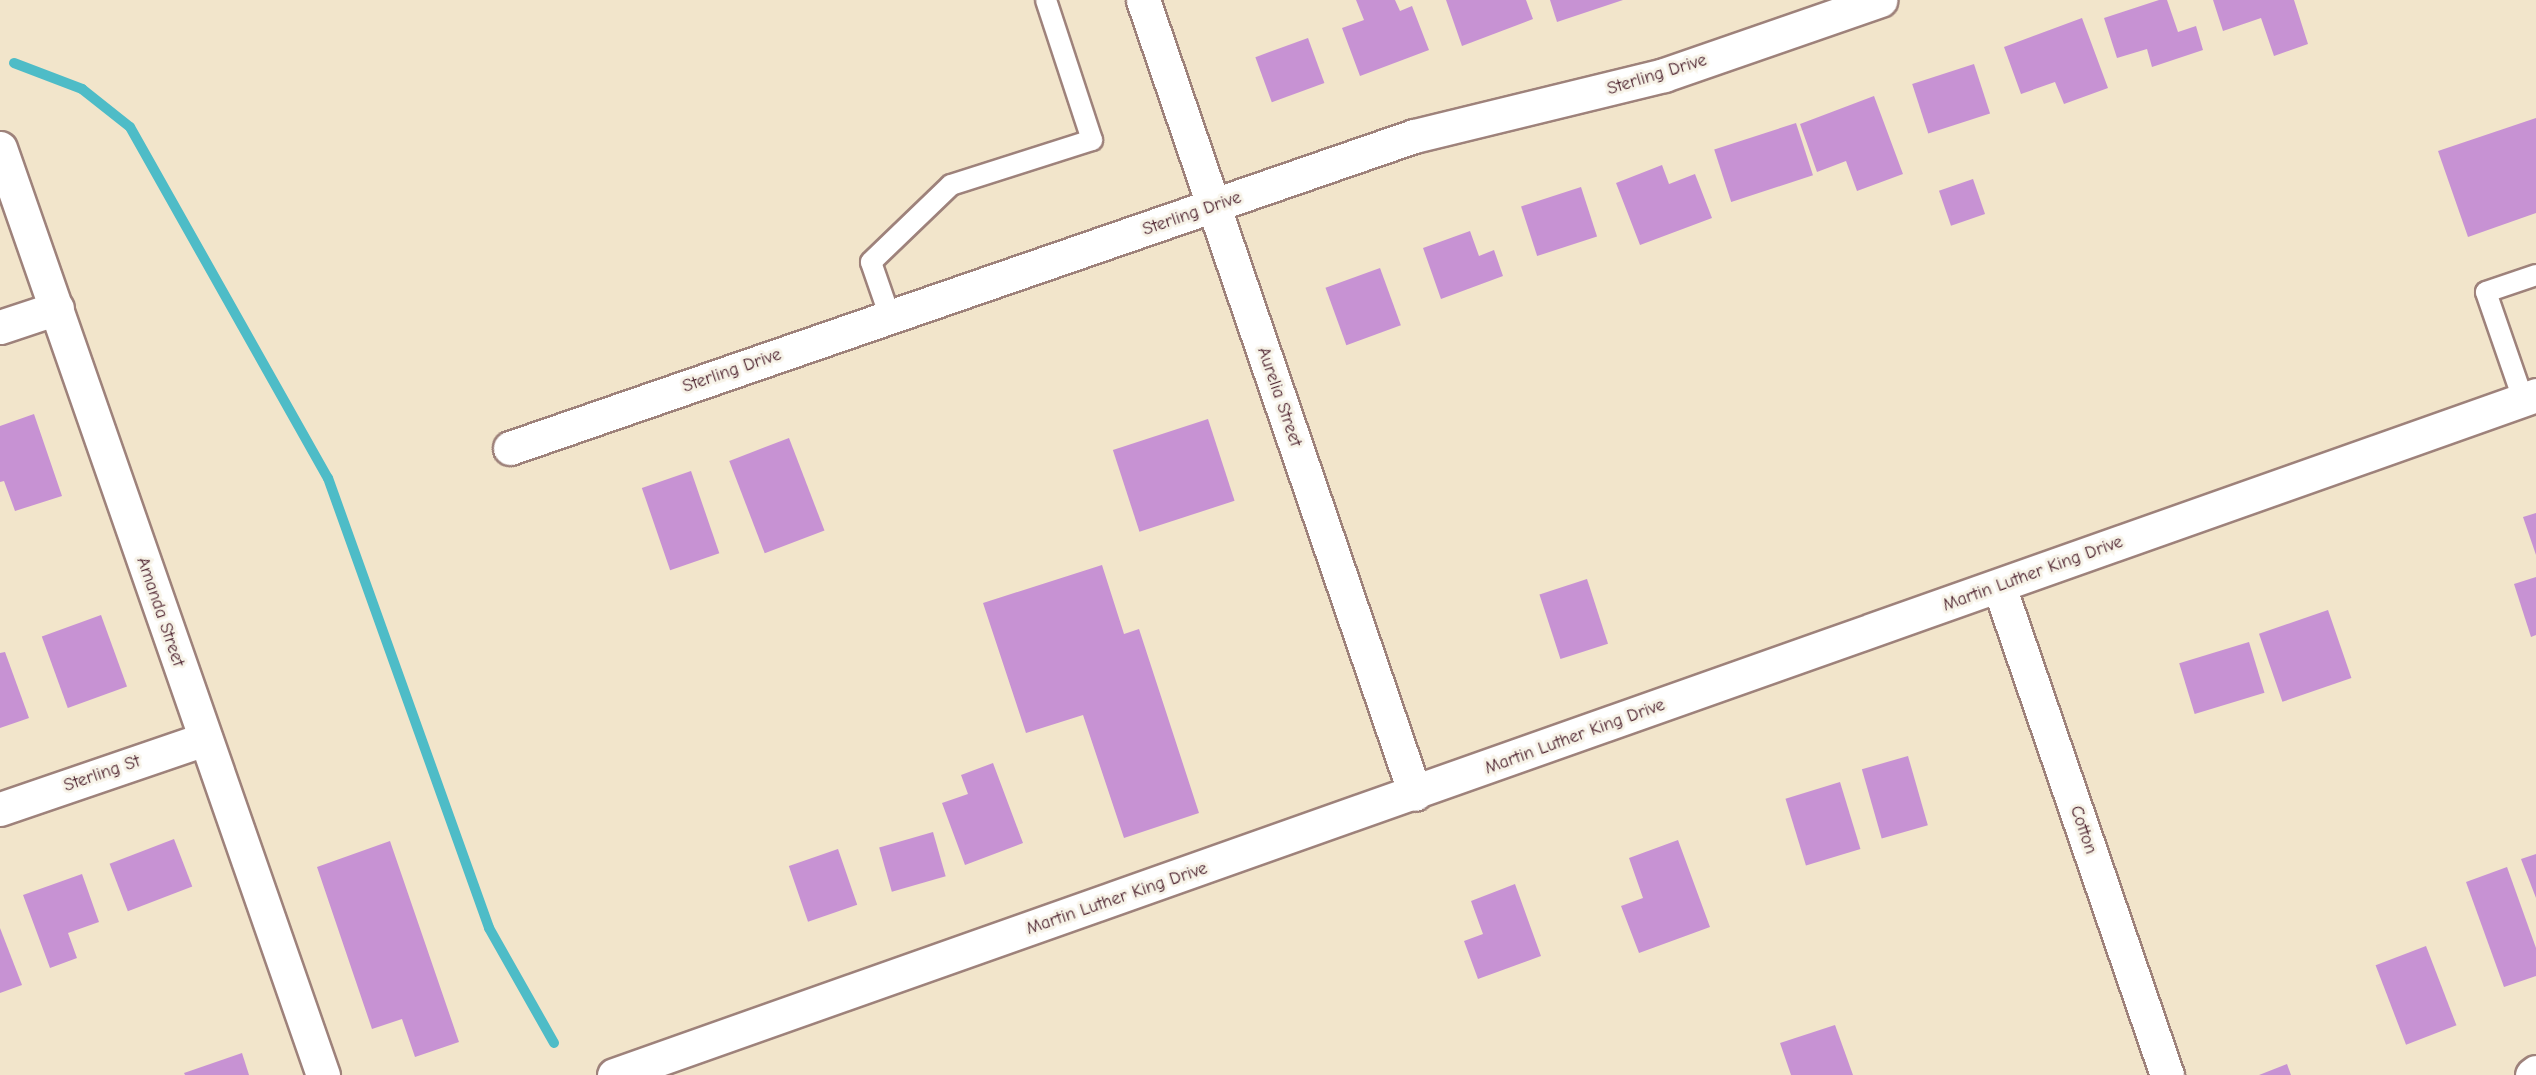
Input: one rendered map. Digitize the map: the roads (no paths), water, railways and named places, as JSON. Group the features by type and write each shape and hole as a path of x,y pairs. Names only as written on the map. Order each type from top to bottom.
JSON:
{"street":[{"name":"Aurelia Street","path":"1143,0 1415,794"},
{"name":"Sterling Drive","path":"510,448 1214,207 1414,136 1664,75 1880,0"},
{"name":"Amanda Street","path":"0,148 204,739 323,1075"},
{"path":"0,327 57,308"},
{"name":"Martin Luther King Drive","path":"614,1075 1415,794 2530,397"},
{"name":"Cotton","path":"1999,586 2167,1075"},
{"name":"Sterling St","path":"0,809 204,739"},
{"path":"2532,1075 2536,1072"}],"lane":[{"path":"890,317 870,262 951,185 1092,140 1047,0"},
{"path":"2530,397 2486,292 2536,275"}],"waterway":[{"path":"14,63 82,89 130,127 328,478 489,928 554,1043"}]}
